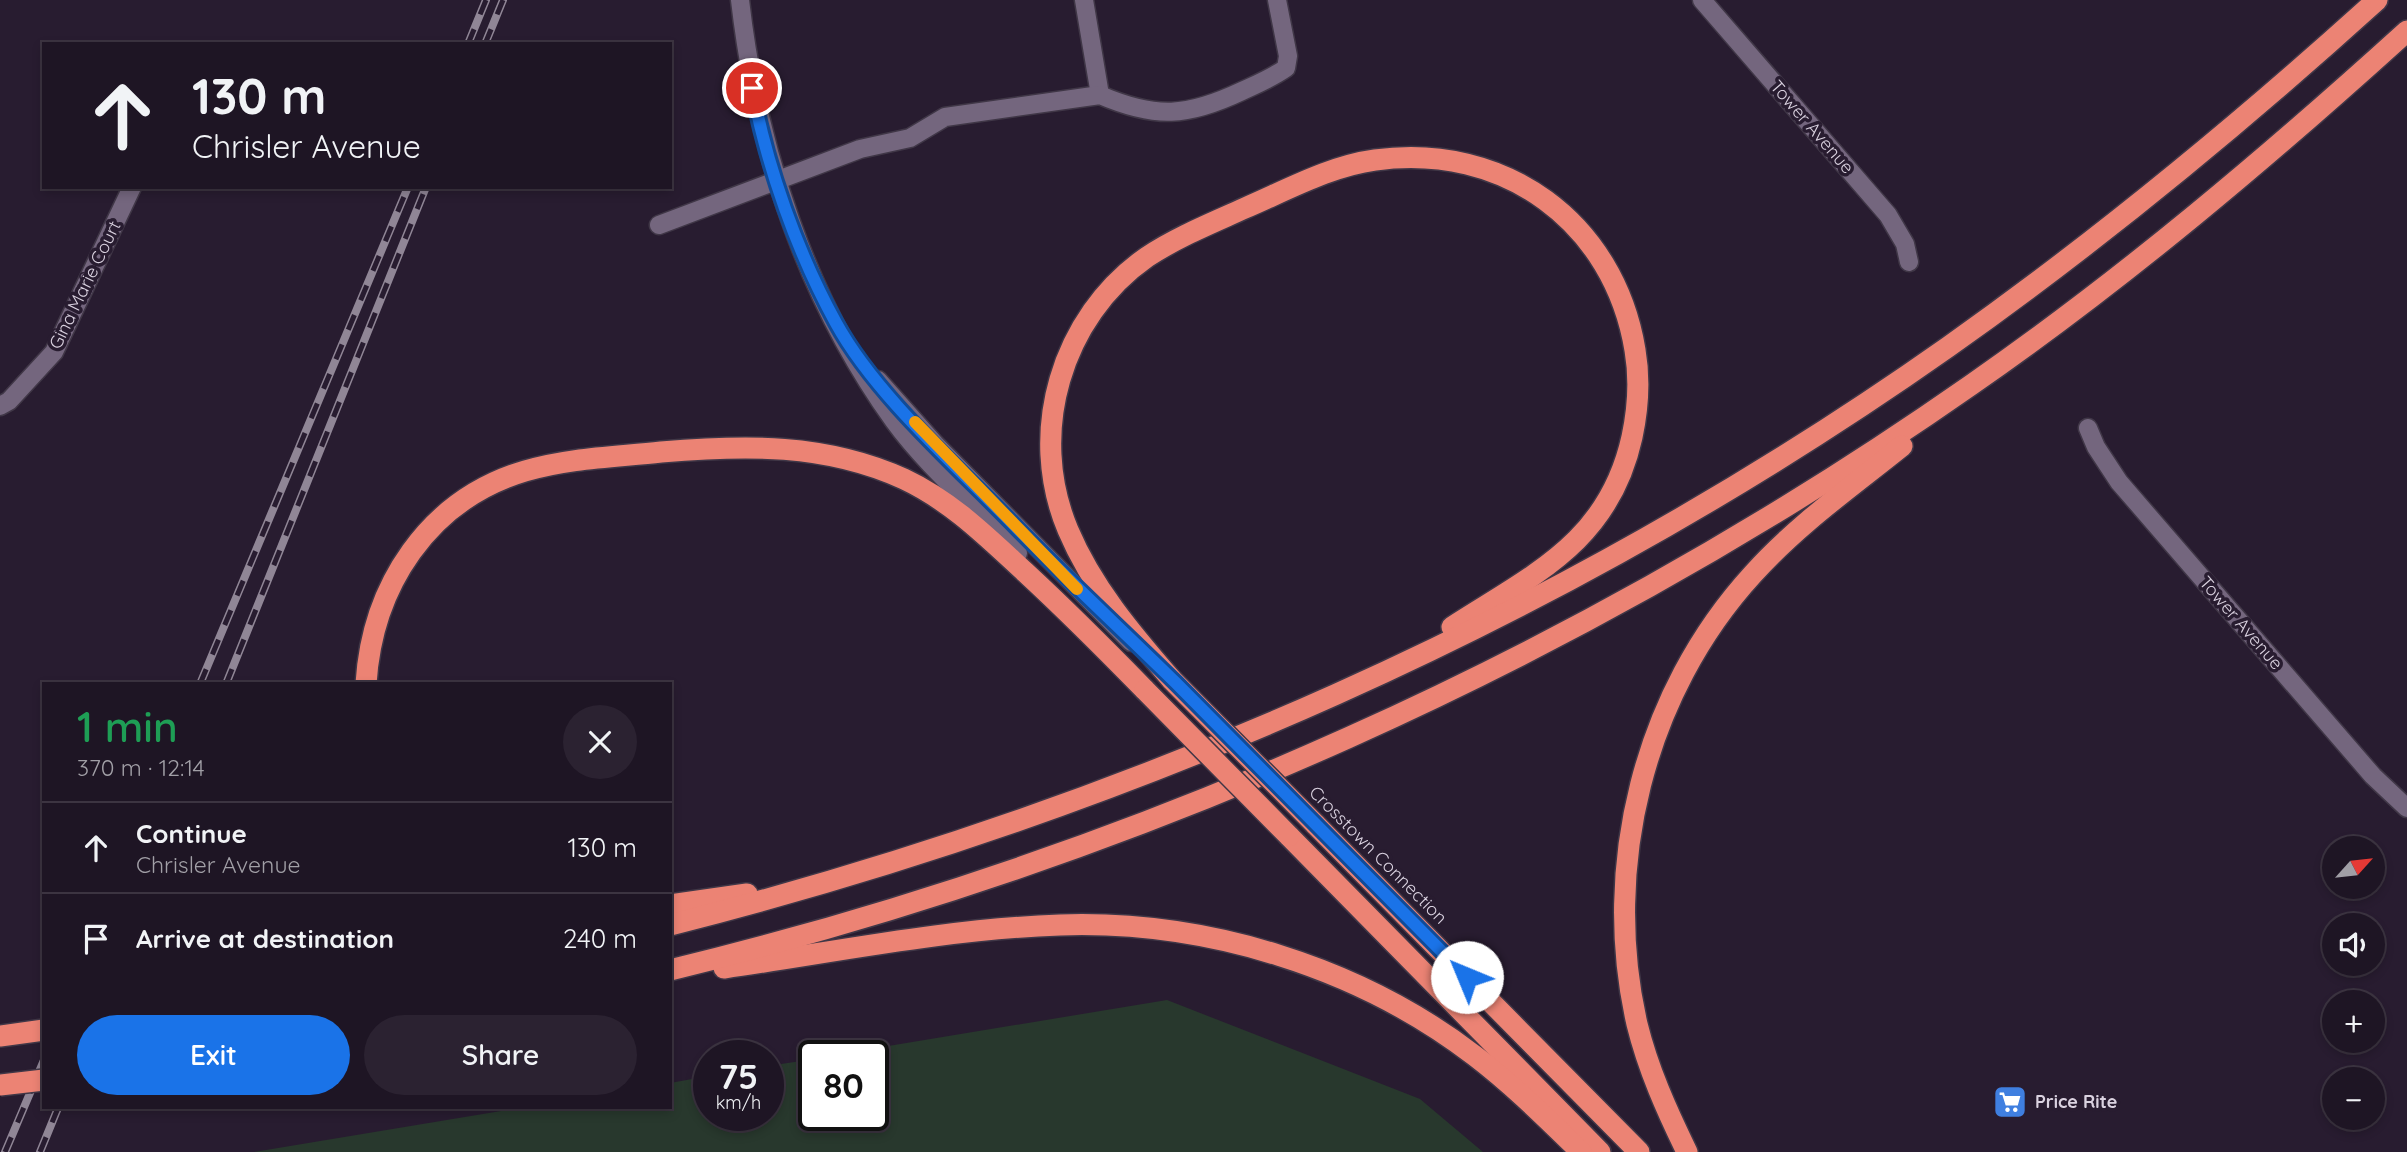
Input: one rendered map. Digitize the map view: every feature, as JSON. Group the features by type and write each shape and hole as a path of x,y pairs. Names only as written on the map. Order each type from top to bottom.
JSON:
{"highway":[{"path":"672,924 929,853 1109,790 1373,679 1541,595 1706,502 1945,349 2171,178 2377,0"},
{"path":"1687,1152 1647,1058 1632,994 1625,925 1629,855 1636,807 1650,748 1665,711 1712,627 1776,549 2049,329 2199,213 2407,31"},
{"name":"Crosstown Connection","path":"1373,679 1556,559 1576,543 1608,502 1620,476 1635,423 1637,362 1632,331 1610,275 1592,247 1549,202 1492,170 1462,162 1404,157 1373,160 1318,177 1204,226 1146,258 1098,302 1082,326 1061,372 1053,410 1050,444 1058,501 1068,530 1097,585 1125,625 1172,680 1639,1152"},
{"path":"672,969 864,918 1034,862 1214,795 1391,720 1561,634 1729,540 1892,438 2049,329"},
{"path":"366,682 370,646 389,587 422,535 461,502 495,482 555,463 759,446 845,458 904,479 956,511 1085,628 1600,1152"},
{"path":"672,905 836,881"},
{"path":"672,976 927,938 1019,928 1103,925 1190,934 1271,953 1353,984 1397,1006 1475,1056 1581,1152"},
{"path":"0,1036 42,1030"},
{"path":"0,1085 42,1080"}],"street":[{"path":"740,0 757,115 777,180 811,270 855,359 895,422 1085,628"},
{"path":"1084,0 1100,95"},
{"path":"659,225 860,149 910,138 945,117 1100,95 1122,104 1182,113 1219,102 1277,75 1286,68 1288,56 1277,0"},
{"name":"Tower Avenue","path":"1702,0 1888,215 1905,244 1909,262"},
{"name":"Gina Marie Court","path":"0,406 9,401 54,352 131,189"},
{"path":"836,324 882,385 935,444 1098,611 1172,680"},
{"name":"Tower Avenue","path":"2088,428 2096,447 2119,482 2373,776 2407,808"}],"green space":[{"path":"1167,1000 1420,1099 1483,1152 254,1152 513,1109 672,1109 672,1083 693,1079 693,1131 784,1131 784,1064 798,1061 798,1131 889,1131 889,1046"}],"railway":[{"path":"469,42 486,0"},
{"path":"486,42 503,0"},
{"path":"201,682 407,189"},
{"path":"227,682 425,189"},
{"path":"5,1152 42,1065"},
{"path":"40,1152 58,1109"}],"slow traffic":[{"path":"915,422 1077,589"}],"place":[{"name":"Price Rite","path":"2010,1102"}],"route":[{"path":"752,88 757,115 777,180 811,270 836,324 870,370 935,444 1098,611 1172,680 1467,977"}]}
